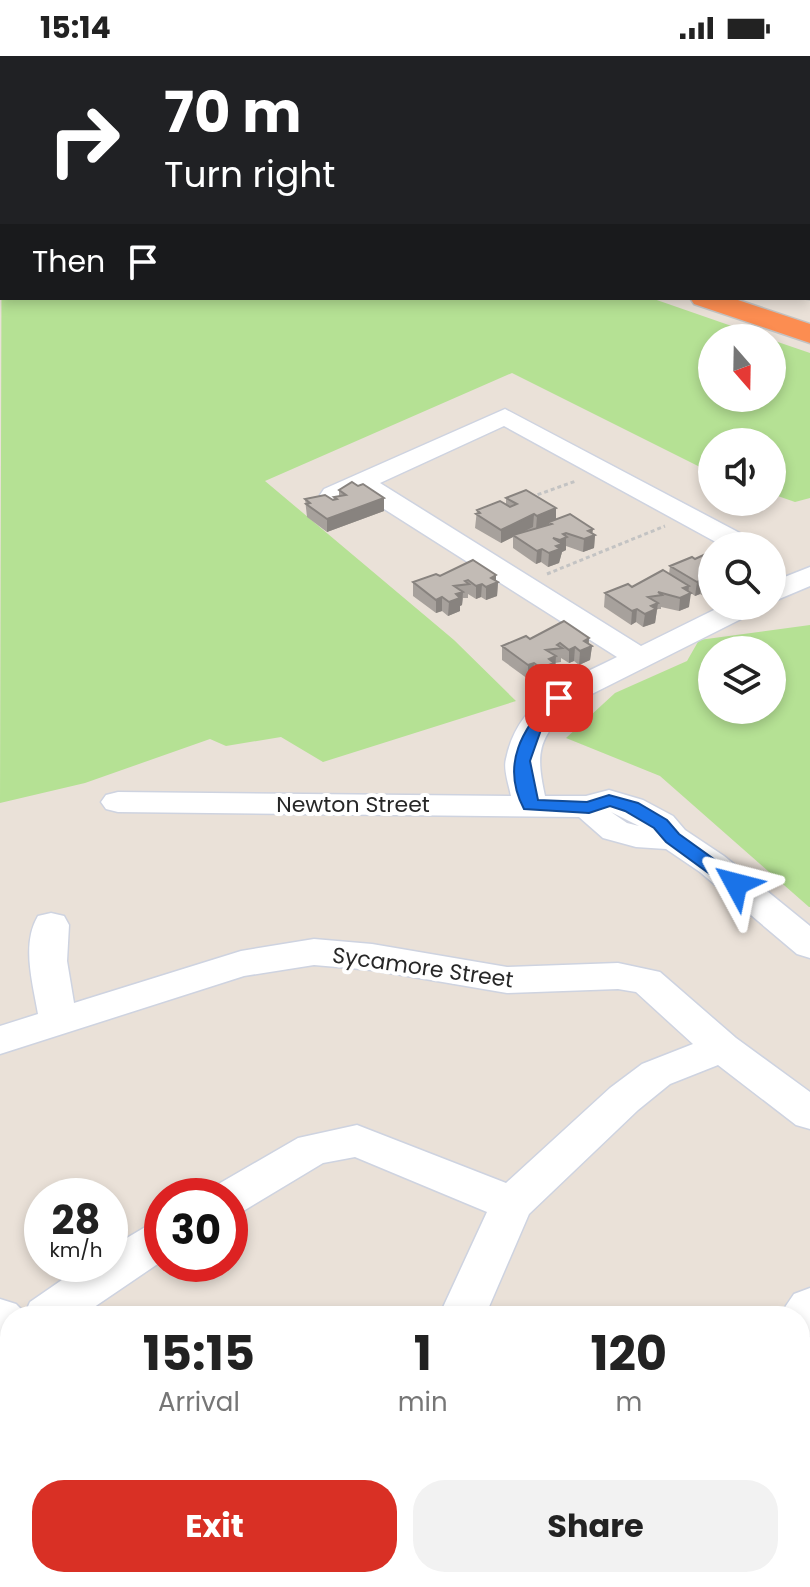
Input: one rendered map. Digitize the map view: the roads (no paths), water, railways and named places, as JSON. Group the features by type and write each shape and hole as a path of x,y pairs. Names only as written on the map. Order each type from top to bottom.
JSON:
{"highway":[{"path":"710,300 810,334"}],"street":[{"path":"333,495 505,416 717,532"},
{"path":"361,483 639,658"},
{"path":"786,568 806,576"},
{"path":"786,586 806,576"},
{"path":"530,805 521,761 534,726 559,698 716,620"},
{"name":"Newton Street","path":"118,802 589,807 598,823 616,832 642,838 673,838 712,864 810,945"},
{"path":"51,925 49,966 58,1021"},
{"name":"Sycamore Street","path":"0,1040 241,964 314,952 372,957 507,980 618,976 647,981 722,1048 810,1114"},
{"path":"466,1306 512,1204 624,1099 656,1074 722,1048"},
{"path":"248,1187 313,1149 357,1141 512,1204"},
{"path":"60,1306 144,1250"}]}
